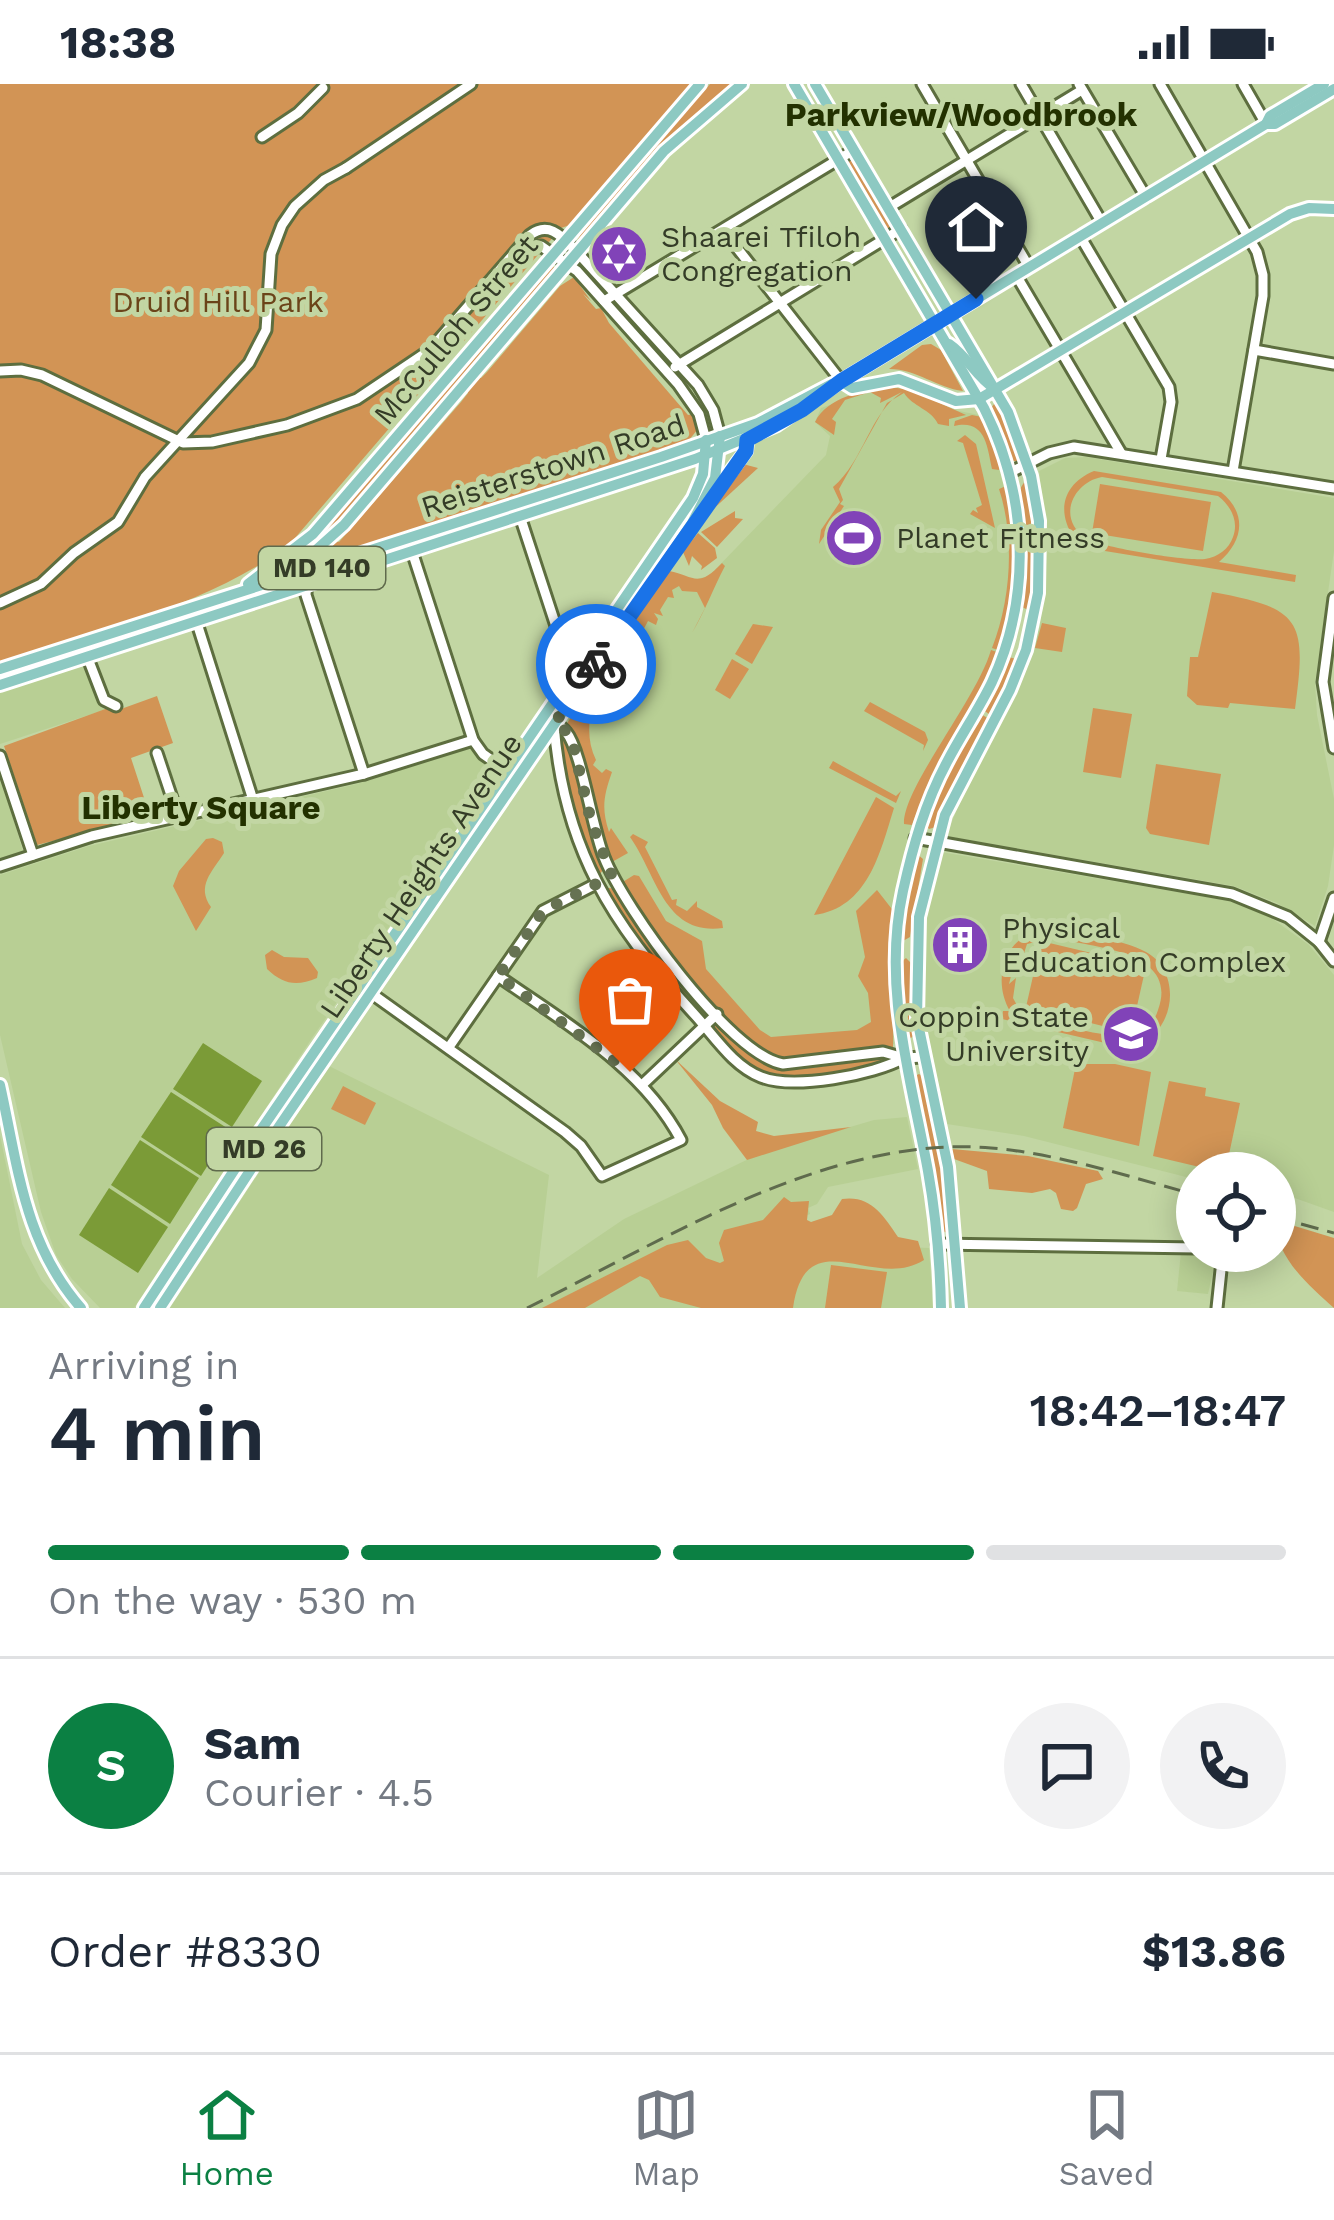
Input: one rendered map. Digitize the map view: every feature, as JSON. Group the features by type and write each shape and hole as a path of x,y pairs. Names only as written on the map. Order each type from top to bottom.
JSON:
{"main road":[{"name":"McCulloh Street","path":"235,592 276,566 313,534 700,84"},
{"path":"239,607 282,580 344,525 664,151 742,84"},
{"path":"794,84 979,399 1009,473 1021,549 1009,636 991,683 931,795 915,838 896,948 904,1058 927,1170 941,1308"},
{"path":"815,84 997,390 1028,464 1041,547 1026,650 950,802 922,898 916,948 917,1018 948,1166 960,1308"},
{"name":"Reisterstown Road","path":"1267,124 1270,116 1320,90 1334,89"},
{"name":"Reisterstown Road","path":"0,685 239,607 306,579 747,440 1205,161 1285,118 1320,90"},
{"path":"979,399 1300,210 1334,208"},
{"path":"946,343 997,390"},
{"name":"MD 140","path":"841,381 852,388 903,380 956,401 979,399"},
{"name":"Reisterstown Road","path":"518,510 758,422 818,388 841,381"},
{"name":"Liberty Heights Avenue","path":"144,1308 549,720 692,523 713,485 720,436"},
{"name":"Liberty Heights Avenue","path":"549,720 572,675 693,498 706,440"},
{"path":"692,523 746,451 747,440"},
{"name":"Reisterstown Road","path":"0,669 235,592 306,579"},
{"name":"Liberty Heights Avenue","path":"160,1308 365,989"},
{"path":"0,1085 37,1243 57,1280 81,1308"}],"street":[{"path":"0,603 32,590 111,528 146,477 232,385 261,344 273,245 295,206 471,84"},
{"path":"922,84 1029,267"},
{"path":"1021,84 1102,223"},
{"path":"1160,84 1250,237 1264,274 1233,471"},
{"path":"1243,84 1267,124"},
{"path":"888,208 1081,87 1146,197"},
{"path":"262,137 298,113 322,88"},
{"path":"604,302 854,149"},
{"path":"667,371 901,229"},
{"path":"0,370 42,375 178,442 212,442 274,429 370,392 440,340 532,233 554,230 565,240"},
{"path":"723,230 841,381"},
{"path":"1080,236 1171,393 1161,459"},
{"name":"Liberty Heights Avenue","path":"565,240 680,364 709,402 720,436"},
{"path":"514,253 533,245 553,253"},
{"name":"Liberty Heights Avenue","path":"553,253 667,371 695,407 706,440"},
{"path":"1016,275 1121,453"},
{"path":"1254,350 1334,364"},
{"path":"1009,473 1065,448 1334,488"},
{"path":"518,510 572,675"},
{"path":"410,545 473,740 483,754 512,774"},
{"path":"306,579 364,774"},
{"path":"1333,742 1323,682 1334,598"},
{"path":"191,607 254,800"},
{"path":"82,643 104,700 116,706"},
{"path":"549,720 563,727 573,744 591,821 612,876 653,941 751,1049 769,1061 793,1064 883,1052 923,1057"},
{"path":"549,720 571,822 596,884 627,937 739,1063 773,1081 883,1070 904,1058"},
{"path":"0,866 92,836 364,774 473,740"},
{"path":"157,753 178,816"},
{"path":"0,756 33,855"},
{"path":"915,838 1232,894 1288,917 1334,961"},
{"path":"449,1047 543,911 612,876"},
{"path":"1319,942 1334,898"},
{"path":"365,989 565,1132 602,1176 681,1140 642,1085 615,1060 498,976"},
{"path":"642,1085 717,1014"},
{"path":"937,1244 1176,1247"},
{"path":"1217,1308 1222,1272"}],"shaded area":[{"path":"883,387 911,390 954,410 979,415 1001,463 1014,531 1005,628 984,685 930,781 906,846 890,948 894,1044 792,1059 724,1012 669,953 628,896 600,830 568,720 669,571 692,580 709,576 826,455 830,436 815,422 821,408"},
{"path":"1086,457 1334,498 1334,551 1315,682 1334,799 1334,845 1315,926 1277,903 1234,886 946,836 971,776 1017,692 1040,626 1048,546 1039,471 1065,458"},
{"path":"90,662 104,710 0,744 0,691"},
{"path":"469,748 496,773 312,1038 134,1308 100,1308 56,1255 41,1212 0,1035 0,875 89,846 357,784"},
{"path":"0,776 23,851 0,859"},
{"name":"Coppin State University","path":"941,852 1230,901 1270,917 1309,945 1334,975 1334,1212 1296,1198 1296,1152 1176,1152 1176,1174 1024,1136 947,1124 923,992 923,934"},
{"path":"203,1043 262,1081 232,1127 173,1089"},
{"path":"329,1066 549,1175 537,1278 624,1219 759,1154 874,1120 907,1117 918,1169 828,1187 817,1204 808,1208 810,1214 788,1223 795,1242 929,1248 933,1308 170,1308"},
{"path":"171,1092 230,1130 201,1176 141,1137"},
{"path":"0,1135 22,1244 41,1280 65,1308 0,1308"},
{"path":"140,1140 199,1178 170,1224 111,1185"},
{"path":"109,1188 168,1227 138,1273 79,1235"},
{"path":"1179,1272 1213,1272 1208,1294 1177,1291"}],"green space":[{"name":"Druid Hill Park","path":"0,84 692,84 570,225 561,228 289,545 187,601 0,663"},
{"path":"710,84 735,84 576,243 586,224"},
{"path":"851,159 893,226 889,231 846,162"},
{"path":"552,265 556,269 546,282 321,542 290,569 266,578 327,526"},
{"path":"574,277 591,301 583,294 596,309 601,308 688,415 693,414 698,429 684,446 326,557 334,540 339,542 461,402 475,377 487,372 560,286"},
{"path":"922,345 941,350 963,391 889,369"},
{"path":"890,387 911,390 966,415 949,419 949,426 938,424 904,393 893,399 902,392 880,403 881,398 870,392 845,400 832,419 834,435 815,422 837,401 858,393"},
{"path":"995,403 1001,405 1018,462 1010,460 990,409"},
{"path":"882,412 839,489 844,506 819,544 821,530 840,502 833,487"},
{"path":"982,417 997,451 999,470 992,469 978,430 954,426 955,421"},
{"path":"965,435 976,444 995,528 970,514 978,513 976,508 982,505 963,443 957,441"},
{"path":"743,464 758,468 709,513"},
{"path":"1094,471 1221,492 1235,509 1239,527 1233,545 1219,562 1296,575 1295,582 1062,544 1063,537 1074,538 1065,518 1066,499","holes":["1102,477 1218,496 1233,514 1235,531 1226,549 1205,559 1095,542 1077,530 1070,512 1076,493"]},
{"path":"1029,481 1036,522 1032,608 1028,610 1020,606 1018,492"},
{"path":"1100,484 1211,502 1203,551 1092,533"},
{"path":"1006,486 1014,568 998,650 992,648 1007,589 1009,548 999,489"},
{"path":"735,511 735,518 743,519 717,547 701,532"},
{"path":"698,533 715,548 717,558 701,570 692,556 689,566 683,552"},
{"path":"722,563 725,566 705,608 697,592 682,591 679,586 660,610 663,616 654,613 656,625 648,621 639,638 628,631 669,571 701,578"},
{"path":"1212,592 1265,605 1292,623 1300,655 1295,709 1197,705 1187,696 1190,657 1198,657"},
{"path":"1042,623 1066,628 1062,652 1035,648"},
{"path":"753,624 773,627 752,664 735,654"},
{"path":"991,650 997,652 978,696 912,825 904,824 915,789"},
{"path":"1006,656 1019,660 993,717 982,709"},
{"path":"732,659 749,669 730,699 715,690"},
{"path":"604,671 618,679 605,692 600,690 589,734 596,760 593,765 602,773 612,772 604,802 609,832 611,828 628,853 612,862 596,832 566,725"},
{"path":"157,696 173,743 131,758 150,816 37,845 4,746 108,708 121,709"},
{"path":"870,702 925,732 928,740 923,751 924,745 864,711"},
{"path":"1093,708 1132,714 1121,778 1083,772"},
{"path":"979,713 991,720 962,768 936,827 929,829 925,824 945,774"},
{"path":"562,732 605,867 600,874 583,845 570,807"},
{"path":"833,761 896,796 901,791 896,803 829,768"},
{"path":"1156,764 1221,774 1209,845 1150,834 1146,828"},
{"path":"876,797 894,808 869,876 847,902 814,915"},
{"path":"633,834 648,842 645,847 672,900 677,899 676,905 687,911 697,901 697,907 722,921 723,928 703,928 675,913 630,837"},
{"path":"206,839 222,842 224,853 207,879 205,892 211,907 196,931 173,886 179,871"},
{"path":"917,854 923,859 910,937 903,941 908,885"},
{"path":"634,875 666,921 702,941 706,969 771,1037 857,1030 871,1022 868,993 858,976 865,957 856,911 877,890 895,913 893,1047 794,1062 765,1054 719,1013 650,928 621,883"},
{"path":"609,888 616,889 644,935 712,1015 704,1021 640,950"},
{"path":"1038,930 1113,940 1156,959 1170,991 1167,1014 1154,1034 1131,1049 1002,1019 1003,1011 1010,1011 1002,983 1007,956 1025,936","holes":["1053,938 1109,949 1144,963 1156,975 1161,990 1154,1019 1145,1029 1124,1037 1045,1021 1024,1012 1013,998 1016,978 1009,984 1015,960 1013,974 1017,975 1027,944"]},
{"path":"1041,941 1146,966 1131,1033 1026,1007"},
{"path":"272,950 284,957 308,958 317,978 296,983 279,978 267,969 265,955"},
{"path":"906,958 912,964 916,1033 911,1038 904,1035 900,963"},
{"path":"719,1020 751,1056 780,1068 815,1068 882,1055 886,1064 816,1077 767,1073 740,1057 710,1028"},
{"path":"675,1059 720,1101 758,1122 756,1131 774,1136 851,1127 747,1160"},
{"path":"1076,1064 1115,1064 1151,1072 1139,1146 1063,1128"},
{"path":"913,1077 925,1078 942,1159 949,1234 943,1231"},
{"path":"1169,1081 1206,1088 1205,1096 1240,1103 1230,1152 1176,1152 1176,1161 1153,1156"},
{"path":"343,1086 376,1103 365,1125 331,1109"},
{"path":"952,1149 1028,1156 1098,1171 1103,1179 1086,1184 1073,1211 1061,1209 1050,1189 1032,1193 989,1189 987,1171 954,1159"},
{"path":"784,1197 791,1202 809,1201 807,1220 811,1222 832,1215 842,1199 869,1203 898,1237 918,1241 924,1260 905,1268 845,1262 812,1267 800,1281 793,1308 701,1308 660,1297 649,1280 640,1276 585,1308 542,1308 667,1245 688,1240 706,1258 720,1263 724,1261 719,1243 724,1230 763,1220"},
{"path":"1296,1226 1334,1238 1334,1308 1296,1270"},
{"path":"831,1265 887,1272 881,1308 825,1308"}],"railway":[{"path":"527,1308 751,1197 870,1157 931,1148 991,1148 1043,1155 1176,1189"},
{"path":"1296,1223 1334,1233"}],"way so far":[{"path":"596,664 554,724 563,727 573,744 591,821 612,876 543,911 498,976 630,1072"}],"place":[{"name":"Shaarei Tfiloh Congregation","path":"619,254"},
{"name":"Planet Fitness","path":"854,538"},
{"name":"Physical Education Complex","path":"960,945"},
{"name":"Coppin State University","path":"1131,1034"}],"district":[{"name":"Parkview/Woodbrook","path":"961,114"},
{"name":"Liberty Square","path":"201,807"}],"route":[{"path":"596,664 746,451 747,440 976,299"}]}
